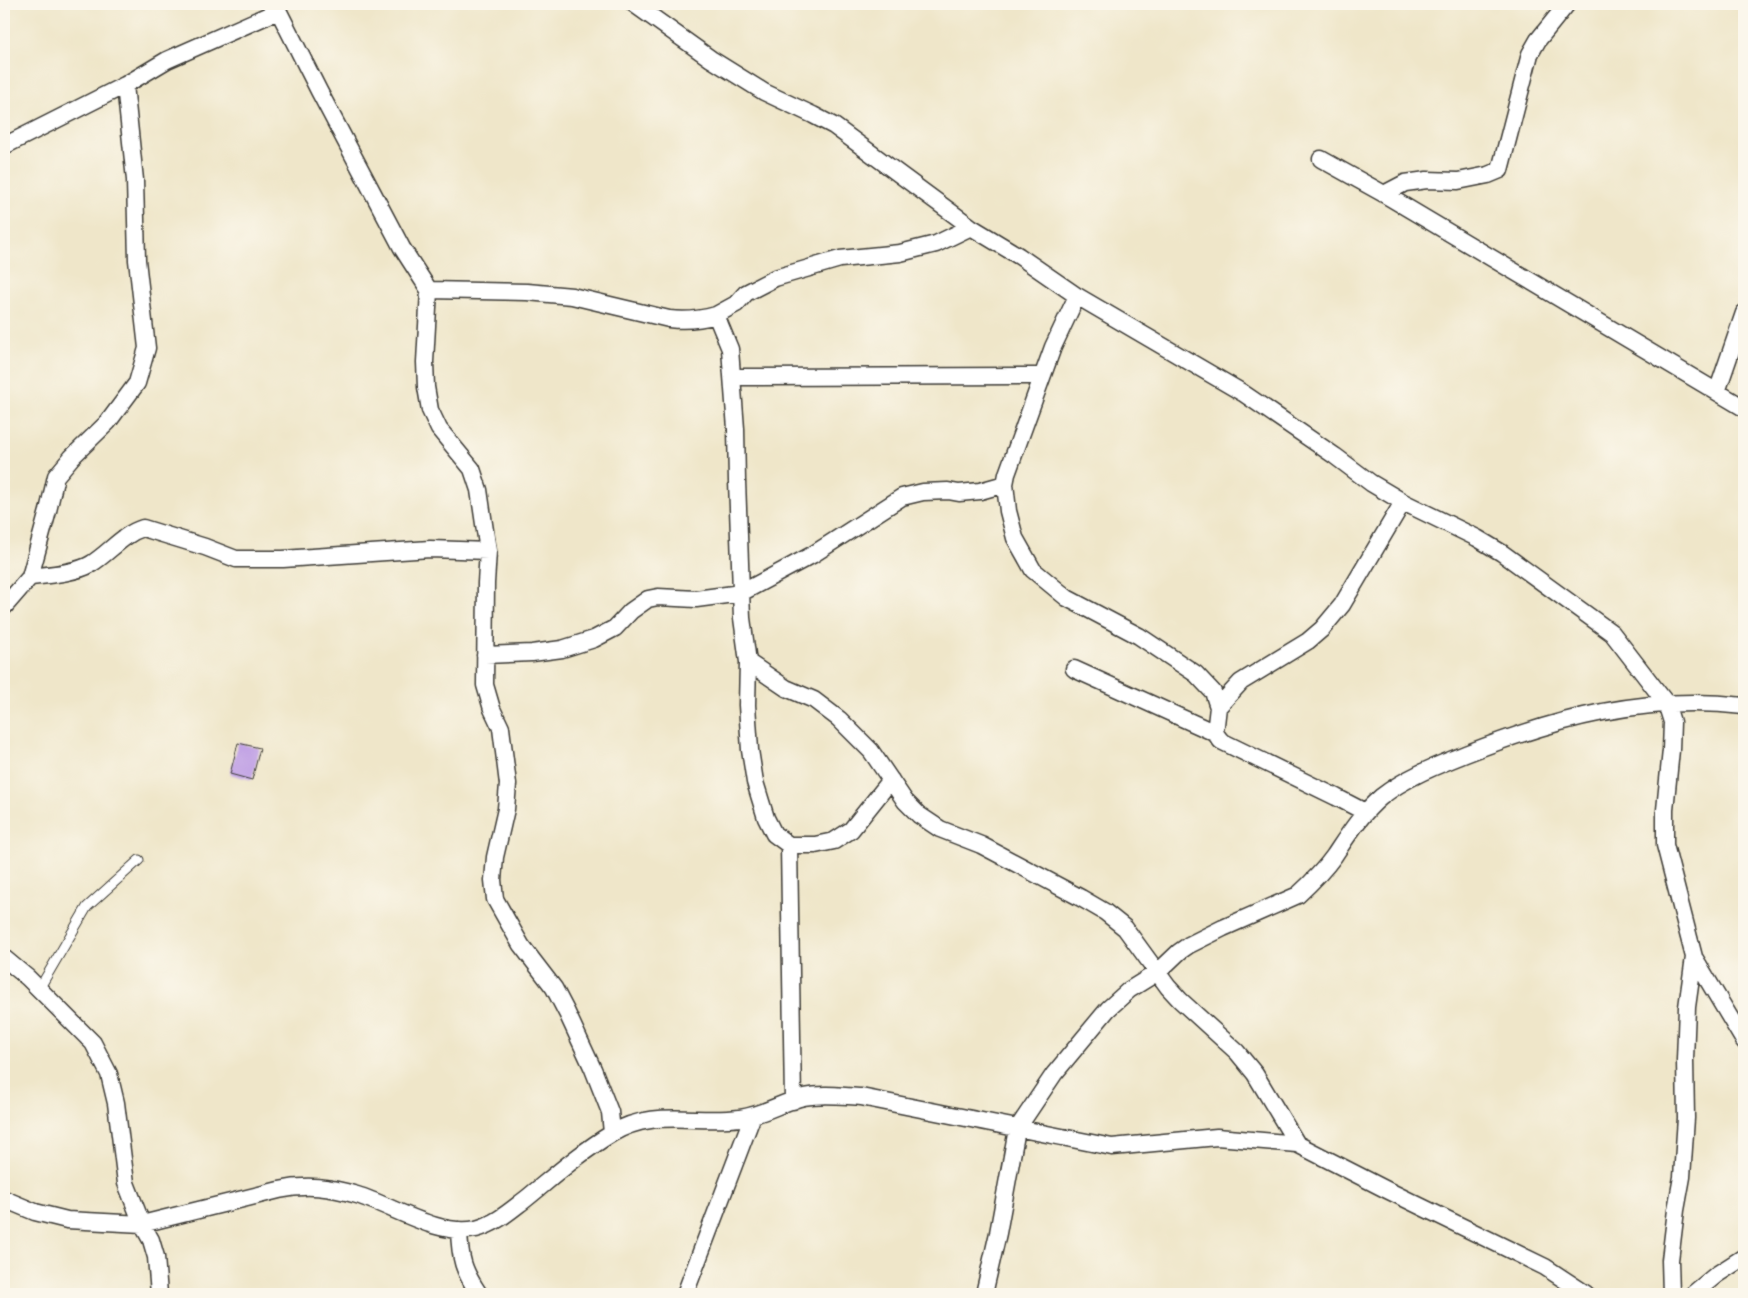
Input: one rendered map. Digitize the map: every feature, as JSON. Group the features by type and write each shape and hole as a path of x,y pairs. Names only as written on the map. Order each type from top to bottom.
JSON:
{"street":[{"path":"634,4 711,59 764,92 834,126 971,227 1019,256 1077,296 1243,393 1336,456 1371,483 1403,502 1477,538 1502,554 1612,633 1666,704 1672,722 1665,810 1665,845 1694,957 1744,1041"},
{"path":"1384,194 1405,183 1427,180 1458,181 1488,175 1500,170 1530,54 1538,40 1567,4"},
{"path":"4,146 125,85 167,60 277,7 402,248 429,290 425,362 426,387 430,410 439,429 472,469 479,490 488,551 485,685 492,709 501,728 508,784 506,809 495,857 493,880 495,899 521,945 554,988 593,1069 610,1112 612,1133"},
{"path":"6,599 30,577 56,476 72,457 108,422 137,383 147,348 137,260 135,180 125,85"},
{"path":"1321,159 1384,194 1744,408"},
{"path":"429,290 527,292 572,296 669,319 684,321 700,320 716,315 736,304 746,293 775,278 840,259 900,253 936,244 971,227"},
{"path":"1077,296 1053,347 1007,474 1005,484 1008,511 1015,538 1033,570 1067,598 1139,636 1196,674 1213,692 1218,707 1215,733"},
{"path":"1717,392 1744,313"},
{"path":"716,315 730,349 736,429 742,618 748,662 747,705 755,782 766,818 774,834 789,845 815,845 834,841 851,830 891,780"},
{"path":"732,377 1042,376"},
{"path":"485,655 532,653 594,640 615,628 648,599 658,597 696,599 741,592 812,555 902,497 923,492 948,491 959,493 980,491 1005,484"},
{"path":"1218,707 1241,682 1308,641 1322,629 1342,605 1403,502"},
{"path":"30,577 58,574 90,565 134,530 143,528 205,547 236,559 430,549 488,551"},
{"path":"748,662 786,688 814,700 840,719 872,751 905,800 919,815 940,828 982,845 1105,912 1125,928 1180,1000 1237,1052 1255,1074 1297,1144"},
{"path":"1074,669 1215,733 1221,741 1365,812"},
{"path":"984,1294 998,1233 1017,1128 1054,1074 1108,1009 1129,990 1158,972 1189,945 1298,895 1333,857 1365,812 1394,787 1409,778 1506,739 1583,716 1644,705 1744,706"},
{"path":"789,845 794,1100"},
{"path":"1671,1294 1670,1260 1682,1177 1686,1118 1685,1060 1687,1007 1694,957"},
{"path":"4,958 39,989 93,1043 109,1074 116,1103 126,1183 142,1224 151,1240 156,1257 159,1294"},
{"path":"4,1199 35,1212 67,1220 142,1224 279,1190 300,1186 317,1186 358,1195 406,1216 432,1224 459,1230 476,1229 500,1219 585,1152 612,1133 634,1123 675,1117 740,1118 764,1112 804,1097 827,1094 861,1097 1112,1147 1217,1137 1297,1144 1546,1267 1586,1294"},
{"path":"610,1112 634,1123"},
{"path":"685,1294 753,1115"},
{"path":"459,1230 460,1248 467,1277 479,1294"},
{"path":"1693,1294 1716,1275 1744,1257"}],"lane":[{"path":"39,989 87,907 139,860"}],"building":[{"path":"238,743 260,748 252,780 230,774"}]}
